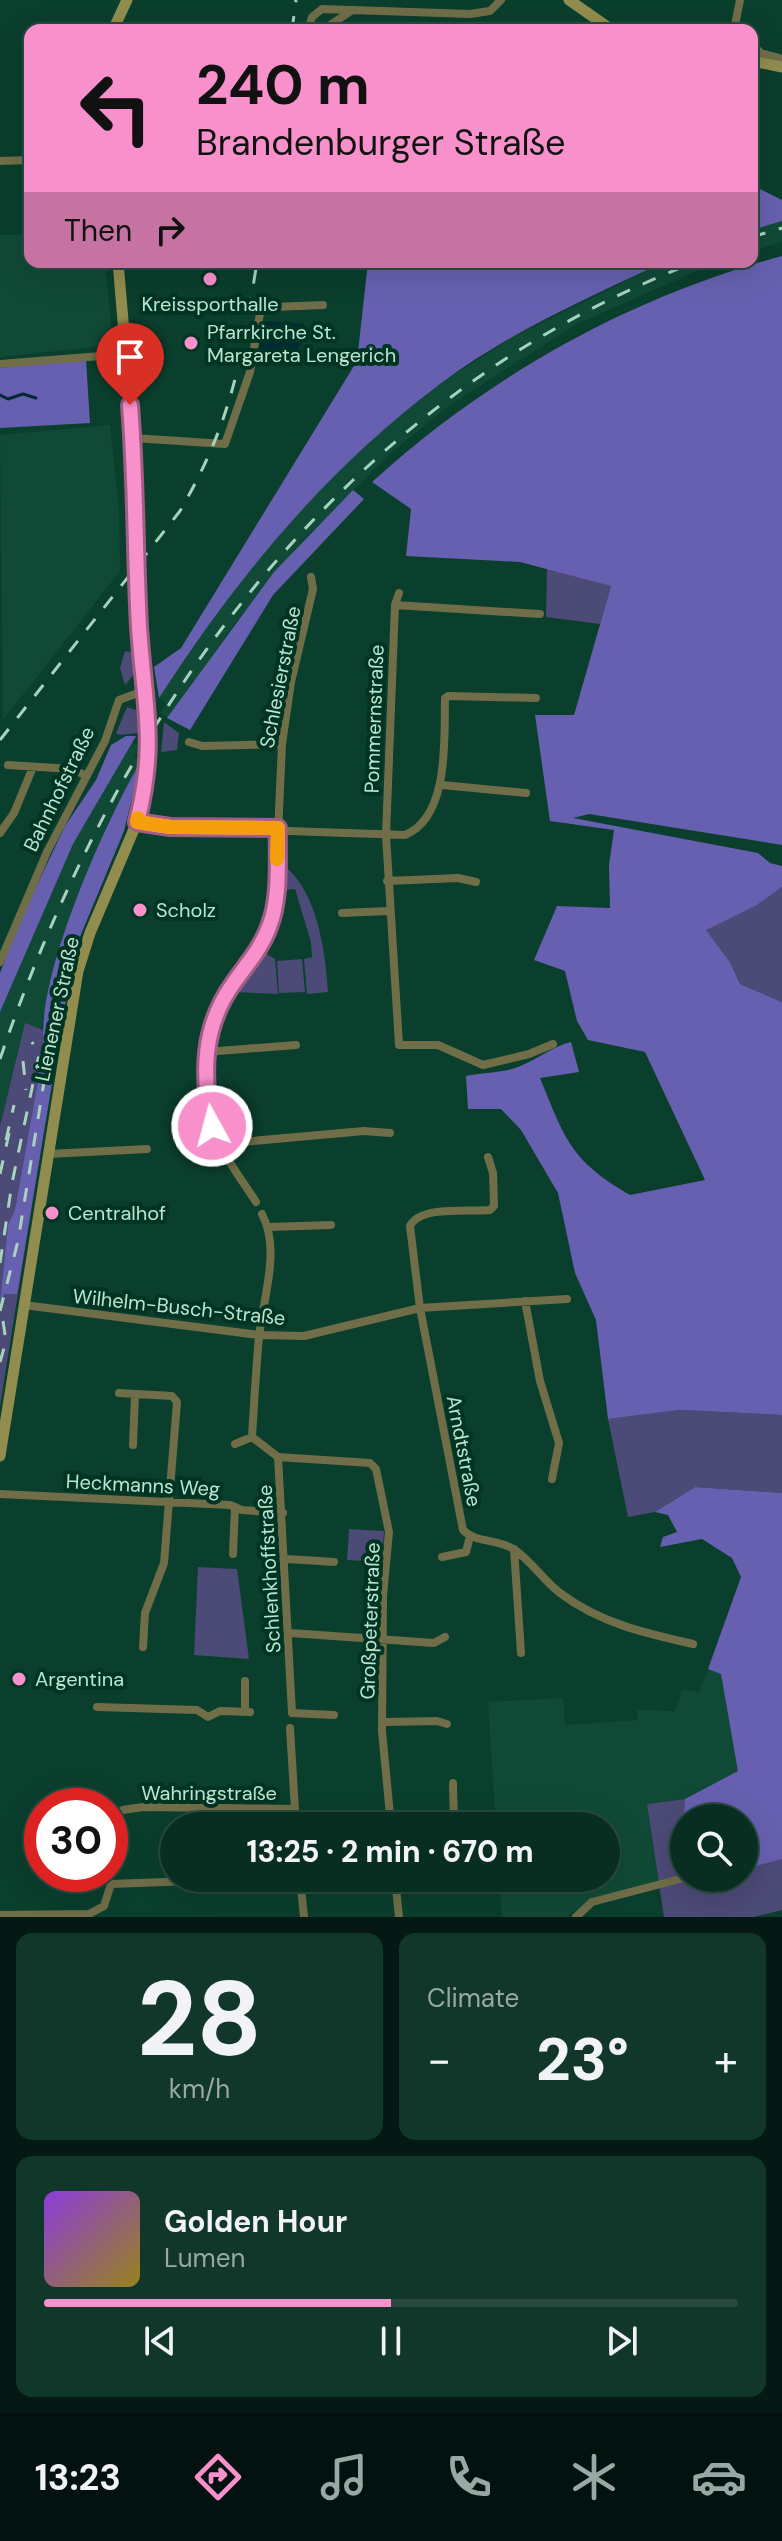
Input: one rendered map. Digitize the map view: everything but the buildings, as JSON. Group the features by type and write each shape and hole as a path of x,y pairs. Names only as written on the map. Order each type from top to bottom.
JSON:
{"street":[{"path":"116,24 127,0"},
{"path":"351,11 470,14 490,11 501,0"},
{"path":"569,0 603,24"},
{"path":"735,24 740,0"},
{"path":"758,50 782,59"},
{"path":"758,62 782,67"},
{"path":"0,161 24,160"},
{"path":"119,268 133,438 139,625 146,690"},
{"path":"133,438 214,446 225,444 250,372 260,313 273,307 323,305"},
{"path":"0,364 126,354"},
{"name":"Schlesierstraße","path":"256,1202 219,1144 209,1109 206,1052 215,1013 262,946 271,923 282,744 291,682 313,589 311,577"},
{"name":"Pommernstraße","path":"399,593 395,605 386,835 388,911 399,1045 438,1045 483,1065 529,1054 553,1044"},
{"path":"395,605 540,614"},
{"name":"Bahnhofstraße","path":"0,962 47,852 105,741 119,700 146,690"},
{"name":"Lienener Straße","path":"0,1456 78,971 90,933 137,822 150,761 146,690"},
{"path":"137,822 170,827 278,828 386,835 414,832 442,785 448,696 536,698"},
{"path":"189,742 202,746 282,744"},
{"path":"8,765 72,769 87,776"},
{"path":"0,833 14,813 33,767"},
{"path":"442,785 526,793"},
{"path":"387,881 458,878 476,882"},
{"path":"342,913 388,911"},
{"path":"206,1052 296,1045"},
{"path":"219,1144 364,1131 390,1133"},
{"path":"48,1154 147,1149"},
{"name":"Arndtstraße","path":"488,1157 493,1173 494,1206 490,1210 444,1211 413,1221 420,1308 463,1530 470,1536 498,1540 514,1549 558,1591 619,1627 693,1644"},
{"path":"235,1444 252,1437 259,1335 271,1259 269,1227 262,1214"},
{"path":"269,1227 331,1225"},
{"name":"Wilhelm-Busch-Straße","path":"24,1305 259,1335 304,1336 420,1308 567,1299"},
{"path":"525,1301 540,1381 559,1443 552,1479"},
{"path":"119,1393 172,1396 177,1402 164,1563 145,1613 143,1647"},
{"path":"133,1445 135,1394"},
{"name":"Schlenkhoffstraße","path":"252,1437 278,1457 287,1559 292,1713 334,1715"},
{"name":"Großpeterstraße","path":"278,1457 370,1463 376,1469 389,1532 382,1639 383,1758 389,1812"},
{"name":"Heckmanns Weg","path":"0,1494 168,1502 283,1513"},
{"path":"233,1554 235,1507"},
{"path":"442,1557 466,1552 470,1536"},
{"path":"514,1549 521,1653"},
{"path":"287,1559 334,1562"},
{"path":"290,1633 434,1643 445,1637"},
{"path":"97,1707 197,1710 208,1717 220,1711 248,1712 245,1681"},
{"path":"385,1722 437,1721 447,1724"},
{"path":"290,1728 295,1812"},
{"path":"453,1783 454,1812"},
{"name":"Wahringstraße","path":"128,1809 295,1809"},
{"path":"0,1915 89,1914 104,1906 111,1884 160,1882"},
{"path":"576,1917 592,1902 670,1882"},
{"path":"301,1892 304,1917"},
{"path":"396,1892 399,1917"}],"shaded area":[{"path":"758,188 782,200 782,221 758,228"},
{"path":"782,221 782,242 758,249 758,228"},
{"path":"0,235 24,235 24,268 106,268 112,336 105,346 0,357"},
{"path":"782,256 782,845 589,814 573,818 758,853 770,863 782,866 782,887 757,905 706,930 730,962 740,984 782,1002 782,1415 680,1410 608,1419 596,1320 575,1273 558,1193 521,1130 501,1109 468,1109 466,1076 512,1069 571,1042 579,1072 540,1078 564,1133 582,1159 630,1195 705,1180 645,1052 588,1040 577,1021 565,971 534,960 557,906 610,908 609,865 614,830 550,821 535,715 574,715 611,586 520,562 406,556 411,509 372,482 464,408 564,345 670,294 742,268 758,268 758,263"},
{"path":"367,268 651,268 549,317 493,348 440,384 398,418 320,490 285,529 219,611 159,698 154,667 181,648 357,361"},
{"path":"652,268 703,268 577,324 451,404 393,451 303,540 233,626 167,718 160,713 166,703 159,698 165,685 289,520 372,438 442,382 513,337"},
{"path":"86,360 90,423 0,428 0,368"},
{"path":"110,425 119,509 120,571 3,720 0,435"},
{"path":"353,490 364,499 273,595 190,730 167,718 274,572"},
{"path":"547,567 611,586 600,624 546,617"},
{"path":"125,651 134,653 135,673 125,685 120,668"},
{"path":"127,707 139,711 138,733 119,735 116,733"},
{"path":"164,722 179,733 177,750 161,752"},
{"path":"126,736 136,736 73,844 0,1012 0,973 21,919 65,826 96,780 111,745"},
{"path":"132,742 140,746 134,757 141,761 110,819 78,894 63,939 41,1029 25,1024 0,1126 0,1012 73,844"},
{"path":"141,761 124,831 74,951 17,1294 4,1294 0,1305 8,1225 15,1210 44,1048 44,1019 50,983 61,943 92,860"},
{"path":"283,865 295,876 312,906 322,941 328,992 307,994 304,959 312,957 311,942 295,889 283,890"},
{"path":"782,887 782,1002 740,984 730,962 705,929 757,905"},
{"path":"265,953 275,959 278,994 235,992"},
{"path":"302,959 305,992 279,993 277,961"},
{"path":"25,1023 59,1036 0,1406 0,1126"},
{"path":"680,1410 782,1415 782,1493 695,1487 655,1512 628,1517 608,1419"},
{"path":"695,1487 782,1493 782,1859 758,1865 758,1804 685,1804 685,1799 738,1771 721,1674 708,1669 741,1577 732,1558 702,1539 660,1547 663,1537 677,1532 668,1515 655,1512"},
{"path":"349,1529 384,1531 382,1562 347,1560"},
{"path":"198,1567 237,1569 249,1659 194,1655"},
{"path":"708,1669 721,1674 739,1772 685,1799 647,1804 659,1886 572,1912 568,1917 502,1917 501,1892 620,1892 620,1812 495,1812 488,1702 563,1698 565,1725 638,1720 637,1710 675,1711 682,1690 699,1692"},
{"path":"782,1683 782,1910 754,1917 664,1917 647,1804 686,1799 738,1772 725,1693"}],"water":[{"path":"265,321 304,324 300,346 290,352 258,354"}],"waterway":[{"path":"0,395 8,399 23,394 36,398"}],"railway":[{"path":"293,24 296,0"},
{"path":"758,235 782,228"},
{"path":"0,740 180,511 198,479 232,390 256,268"},
{"path":"0,1059 49,930 109,806 179,689 260,580 352,481 455,394 570,320 683,268"},
{"path":"0,1263 12,1183 39,1055 32,1042"},
{"path":"23,1061 26,1090"},
{"path":"0,1311 18,1241 44,1082"},
{"path":"6,1140 14,1105"},
{"path":"0,1174 10,1129"},
{"path":"0,1362 6,1341 1,1308"}],"slow traffic":[{"path":"138,818 137,822 170,827 278,828 277,859"}],"place":[{"name":"Kreissporthalle","path":"210,279"},
{"name":"Pfarrkirche St. Margareta Lengerich","path":"191,343"},
{"name":"Scholz","path":"140,910"},
{"name":"Centralhof","path":"52,1213"},
{"name":"Argentina","path":"19,1679"}],"route":[{"path":"130,405 139,625 151,735 147,784 137,822 170,827 278,828 271,923 262,946 226,994 208,1031 206,1052 212,1126"}]}
